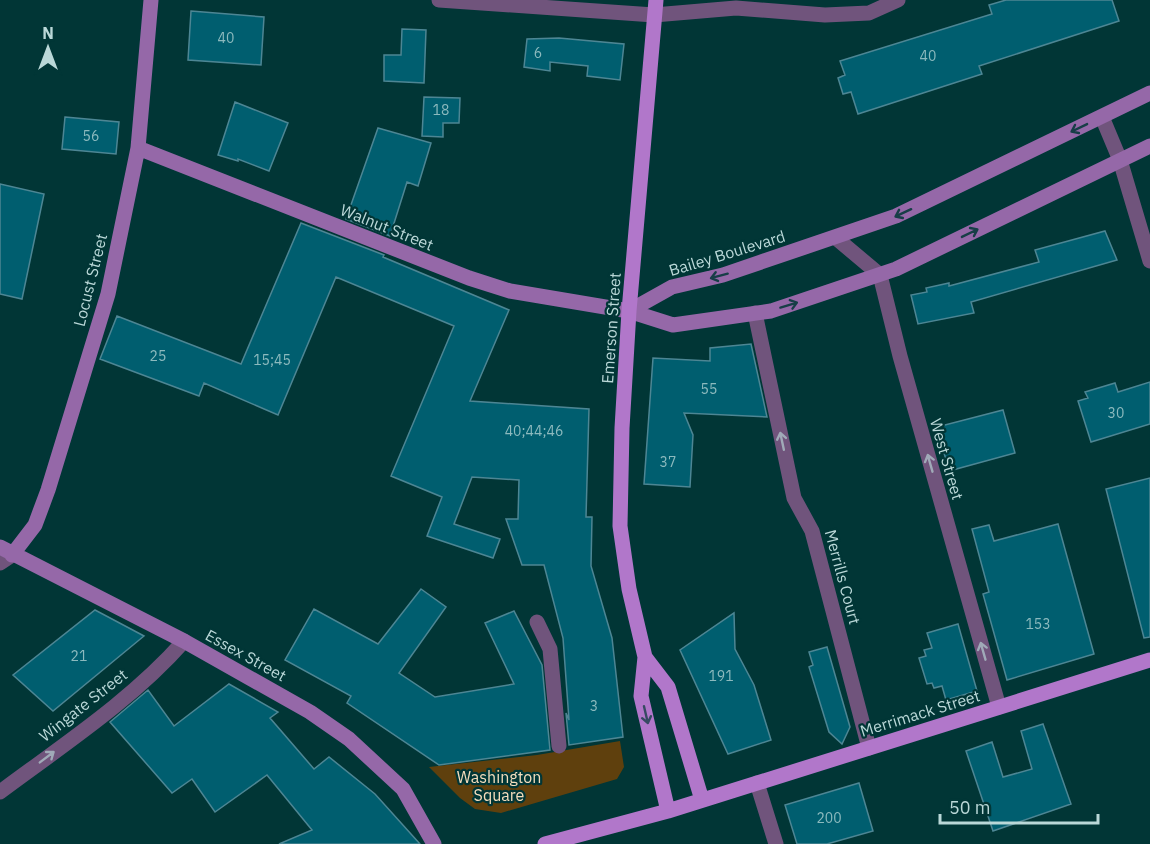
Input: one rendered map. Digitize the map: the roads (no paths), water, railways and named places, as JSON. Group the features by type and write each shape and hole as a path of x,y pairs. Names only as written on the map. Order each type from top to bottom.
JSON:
{"main road":[{"name":"Locust Street","path":"4,555 35,525 108,294 138,148 151,0"},
{"name":"Emerson Street","path":"655,8 629,311 622,428 620,526 627,578 645,657 642,696 668,811"},
{"name":"Bailey Boulevard","path":"629,311 672,287 723,275 896,216 1150,93"},
{"path":"629,311 673,325 771,311 880,274 1150,146"},
{"name":"Walnut Street","path":"138,148 480,281 551,300 629,311"},
{"name":"Essex Street","path":"4,555 184,641 310,712 349,739 403,789 434,844"},
{"name":"Emerson Street","path":"645,657 668,687 702,800"},
{"name":"Merrimack Street","path":"702,800 1150,660"},
{"path":"545,844 589,838 702,800"}],"street":[{"path":"439,0 655,8 736,8 825,15 869,13 898,0"},
{"path":"1102,117 1120,160 1150,261"},
{"path":"836,238 880,274"},
{"name":"West Street","path":"880,274 903,367 999,707"},
{"name":"Merrills Court","path":"755,313 794,498 812,531 869,748"},
{"path":"537,622 550,649 559,746"},
{"name":"Wingate Street","path":"0,792 89,726 162,665 184,641"},
{"path":"757,783 776,844"}],"park label":[{"name":"Washington Square","path":"499,786"}]}
